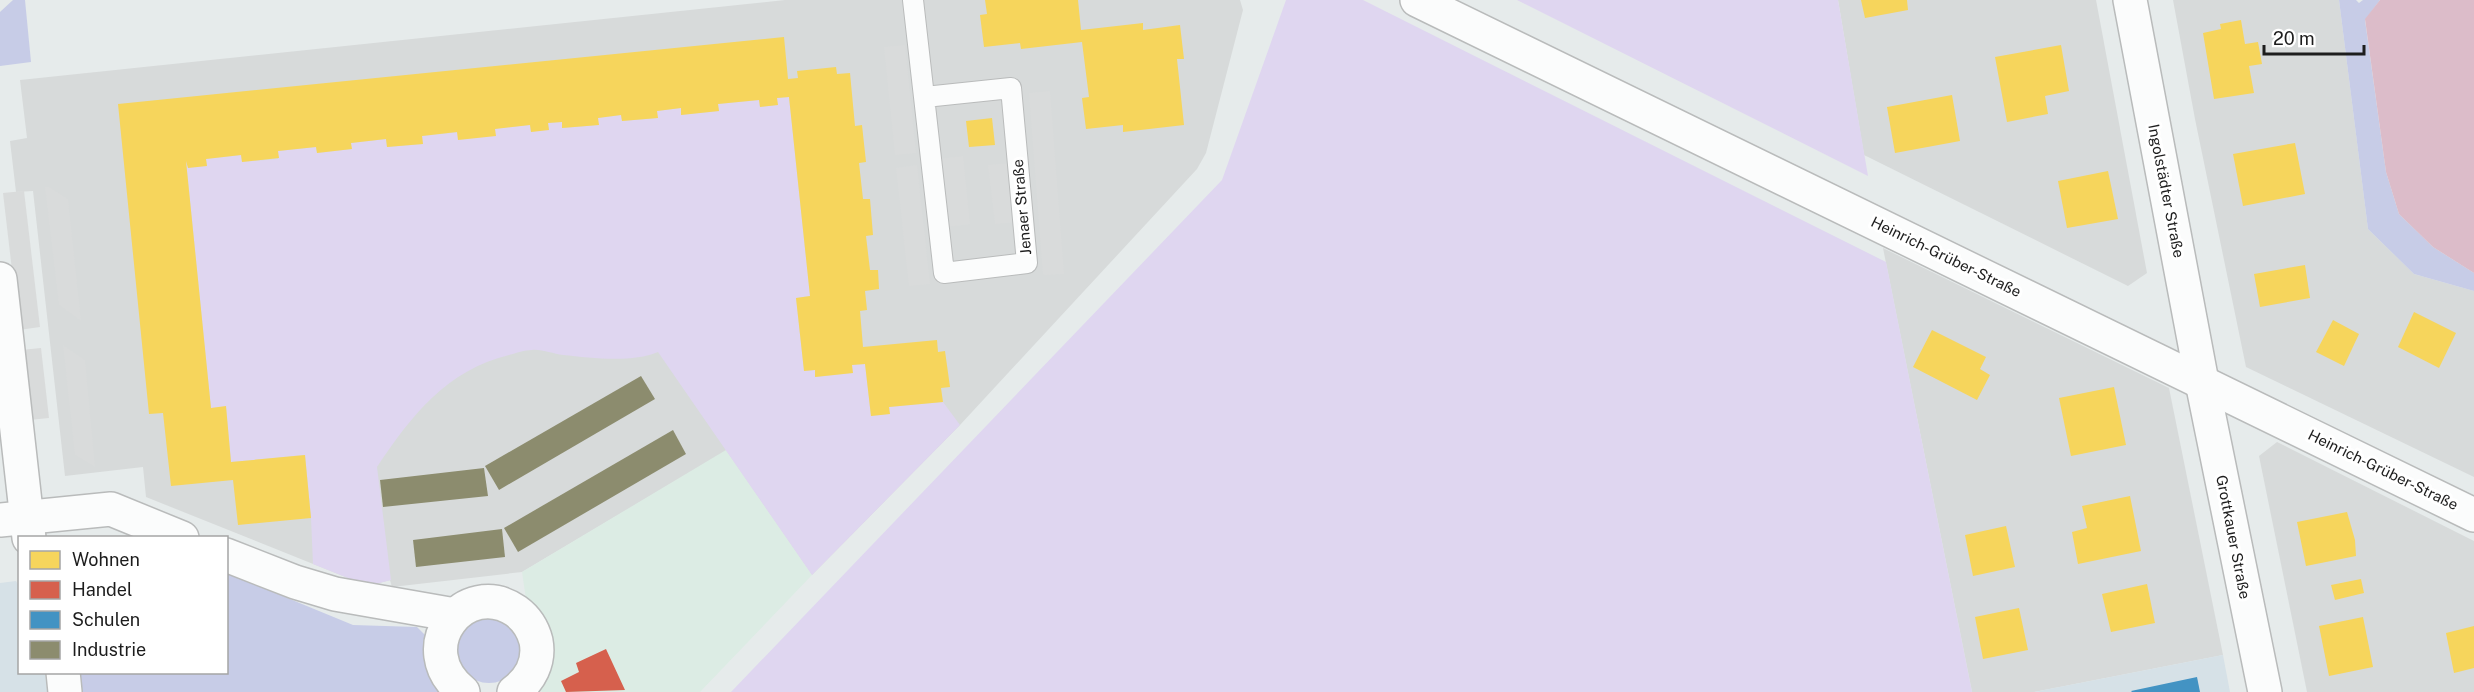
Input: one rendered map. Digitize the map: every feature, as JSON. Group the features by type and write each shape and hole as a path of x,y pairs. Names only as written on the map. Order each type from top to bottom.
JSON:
{"street":[{"name":"Heinrich-Grüber-Straße","path":"1417,0 2474,515"},
{"name":"Ingolstädter Straße","path":"2130,0 2202,382"},
{"path":"0,279 18,525 111,509 179,536"},
{"name":"Grottkauer Straße","path":"2202,382 2265,692"},
{"path":"228,556 295,582 335,594 455,615"},
{"path":"463,692 452,683 443,670 440,656 441,641 446,627 455,615 471,605 489,602 507,605 523,616 533,631 537,649 534,668 525,683 514,692"},
{"path":"63,674 65,692"}],"lane":[{"name":"Jenaer Straße","path":"914,0 944,273 1027,262 1011,88 925,97"}],"shaded area":[{"path":"13,0 25,0 31,62 0,66 0,12"},
{"path":"785,0 1240,0 1243,10 1206,153 1197,169 960,425 812,575 726,451 522,572 392,587 390,580 368,586 146,497 143,467 65,476 33,191 16,192 10,141 27,138 20,80"},
{"path":"1286,0 1363,0 1886,262 1972,692 731,692 1222,180"},
{"path":"1517,0 1838,0 1868,176"},
{"path":"1838,0 2096,0 2147,273 2128,286 1864,155"},
{"path":"2173,0 2339,0 2368,229 2414,274 2474,291 2474,477 2246,367"},
{"path":"2339,0 2356,0 2359,3 2363,0 2380,0 2365,20 2386,172 2399,214 2433,247 2474,273 2474,291 2414,274 2368,229"},
{"path":"2380,0 2474,0 2474,273 2433,247 2399,214 2386,172 2365,19"},
{"path":"905,45 916,153 895,155 884,47"},
{"path":"1050,91 1064,274 1043,275 1029,93"},
{"path":"789,97 810,296 796,298 804,371 815,370 816,377 852,373 852,365 865,364 871,416 889,414 889,407 943,402 960,425 812,575 658,352 636,358 612,359 529,350 487,362 467,372 449,384 417,413 377,467 391,580 368,586 313,564 305,455 231,462 226,407 211,408 186,161 207,166 206,159 241,155 242,162 278,159 278,151 316,147 317,153 351,149 351,143 386,139 387,147 423,144 422,136 530,125 531,132 549,129 548,123 562,122 563,128 598,125 598,118 621,115 622,121 657,118 657,111 681,108 682,115 719,111 718,104 759,100 760,107 777,105 777,98"},
{"path":"963,156 970,224 947,227 940,159"},
{"path":"1011,163 1018,222 995,224 988,165"},
{"path":"917,165 930,284 909,286 896,168"},
{"path":"45,187 49,187 68,199 81,321 59,305"},
{"path":"24,191 40,327 19,330 3,193"},
{"path":"1883,248 2169,388 2223,655 2034,692 1972,692"},
{"path":"63,345 85,360 95,467 75,455"},
{"path":"41,348 49,418 29,420 21,350"},
{"path":"2277,442 2474,541 2474,692 2307,692 2259,456"},
{"path":"726,450 812,575 700,692 542,692 539,688 522,572"},
{"path":"228,573 353,625 417,627 425,635 445,692 82,692 80,674 228,674"},
{"path":"16,581 18,584 18,674 45,674 47,692 0,692 0,583"},
{"path":"489,617 502,620 512,627 519,637 522,650 519,663 512,673 502,680 489,683 476,680 466,673 459,663 456,650 459,637 466,627 476,620"},
{"path":"2223,655 2230,692 2034,692"}],"building: Wohnen":[{"path":"985,0 1078,0 1081,30 1143,23 1143,30 1180,25 1184,59 1177,59 1184,125 1123,132 1123,125 1086,129 1082,98 1089,97 1082,42 1021,49 1020,43 984,47 980,15 987,14"},
{"path":"1861,0 1907,0 1908,10 1865,18"},
{"path":"2241,20 2245,44 2258,42 2262,64 2249,66 2254,93 2214,99 2203,33 2221,29 2220,24"},
{"path":"784,37 788,79 798,78 797,71 836,67 837,74 850,73 855,126 862,125 866,162 859,163 863,199 870,199 873,235 866,236 870,270 878,270 879,289 865,291 867,310 860,311 863,347 937,340 938,352 945,351 950,387 941,388 943,402 889,407 890,414 871,416 865,364 852,365 853,373 815,377 815,370 804,371 796,298 810,296 789,97 777,98 778,105 760,107 759,100 718,104 719,111 681,115 681,108 657,111 658,118 622,121 621,115 598,118 599,125 562,128 562,122 548,123 549,130 531,132 530,125 495,129 496,136 458,140 457,132 422,136 423,144 387,147 386,139 351,143 352,149 317,153 316,147 278,151 279,158 242,162 241,155 206,159 207,166 188,168 186,161 211,408 226,406 231,462 305,455 311,518 238,525 233,480 171,486 163,413 149,414 118,104"},
{"path":"2061,45 2069,91 2045,96 2048,114 2007,122 1995,57"},
{"path":"1952,95 1960,141 1895,153 1887,107"},
{"path":"992,118 995,145 969,147 966,121"},
{"path":"2295,143 2305,194 2243,206 2233,154"},
{"path":"2108,171 2118,219 2067,228 2058,181"},
{"path":"2305,265 2310,298 2260,307 2254,274"},
{"path":"2414,312 2456,333 2439,368 2398,347"},
{"path":"2333,320 2359,334 2344,366 2316,352"},
{"path":"1932,330 1986,357 1980,369 1990,375 1977,400 1913,367"},
{"path":"2114,387 2126,445 2071,456 2059,398"},
{"path":"2130,496 2141,551 2078,564 2072,532 2087,528 2082,506"},
{"path":"2347,512 2355,540 2356,556 2306,566 2297,522"},
{"path":"2006,526 2015,567 1973,576 1965,535"},
{"path":"2361,579 2364,593 2335,600 2331,585"},
{"path":"2147,584 2155,623 2111,632 2102,594"},
{"path":"2019,608 2028,650 1983,659 1975,617"},
{"path":"2363,617 2373,667 2329,676 2319,626"},
{"path":"2474,626 2474,668 2454,673 2446,633"}],"building: Handel":[{"path":"606,649 625,690 566,692 561,681 579,672 576,663"}],"building: Schulen":[{"path":"2197,677 2200,692 2131,691"}],"building: Industrie":[{"path":"641,376 655,399 499,490 485,466"},
{"path":"673,430 686,454 518,552 504,528"},
{"path":"484,468 488,496 383,507 380,480"},
{"path":"502,529 505,557 416,567 413,540"}]}
